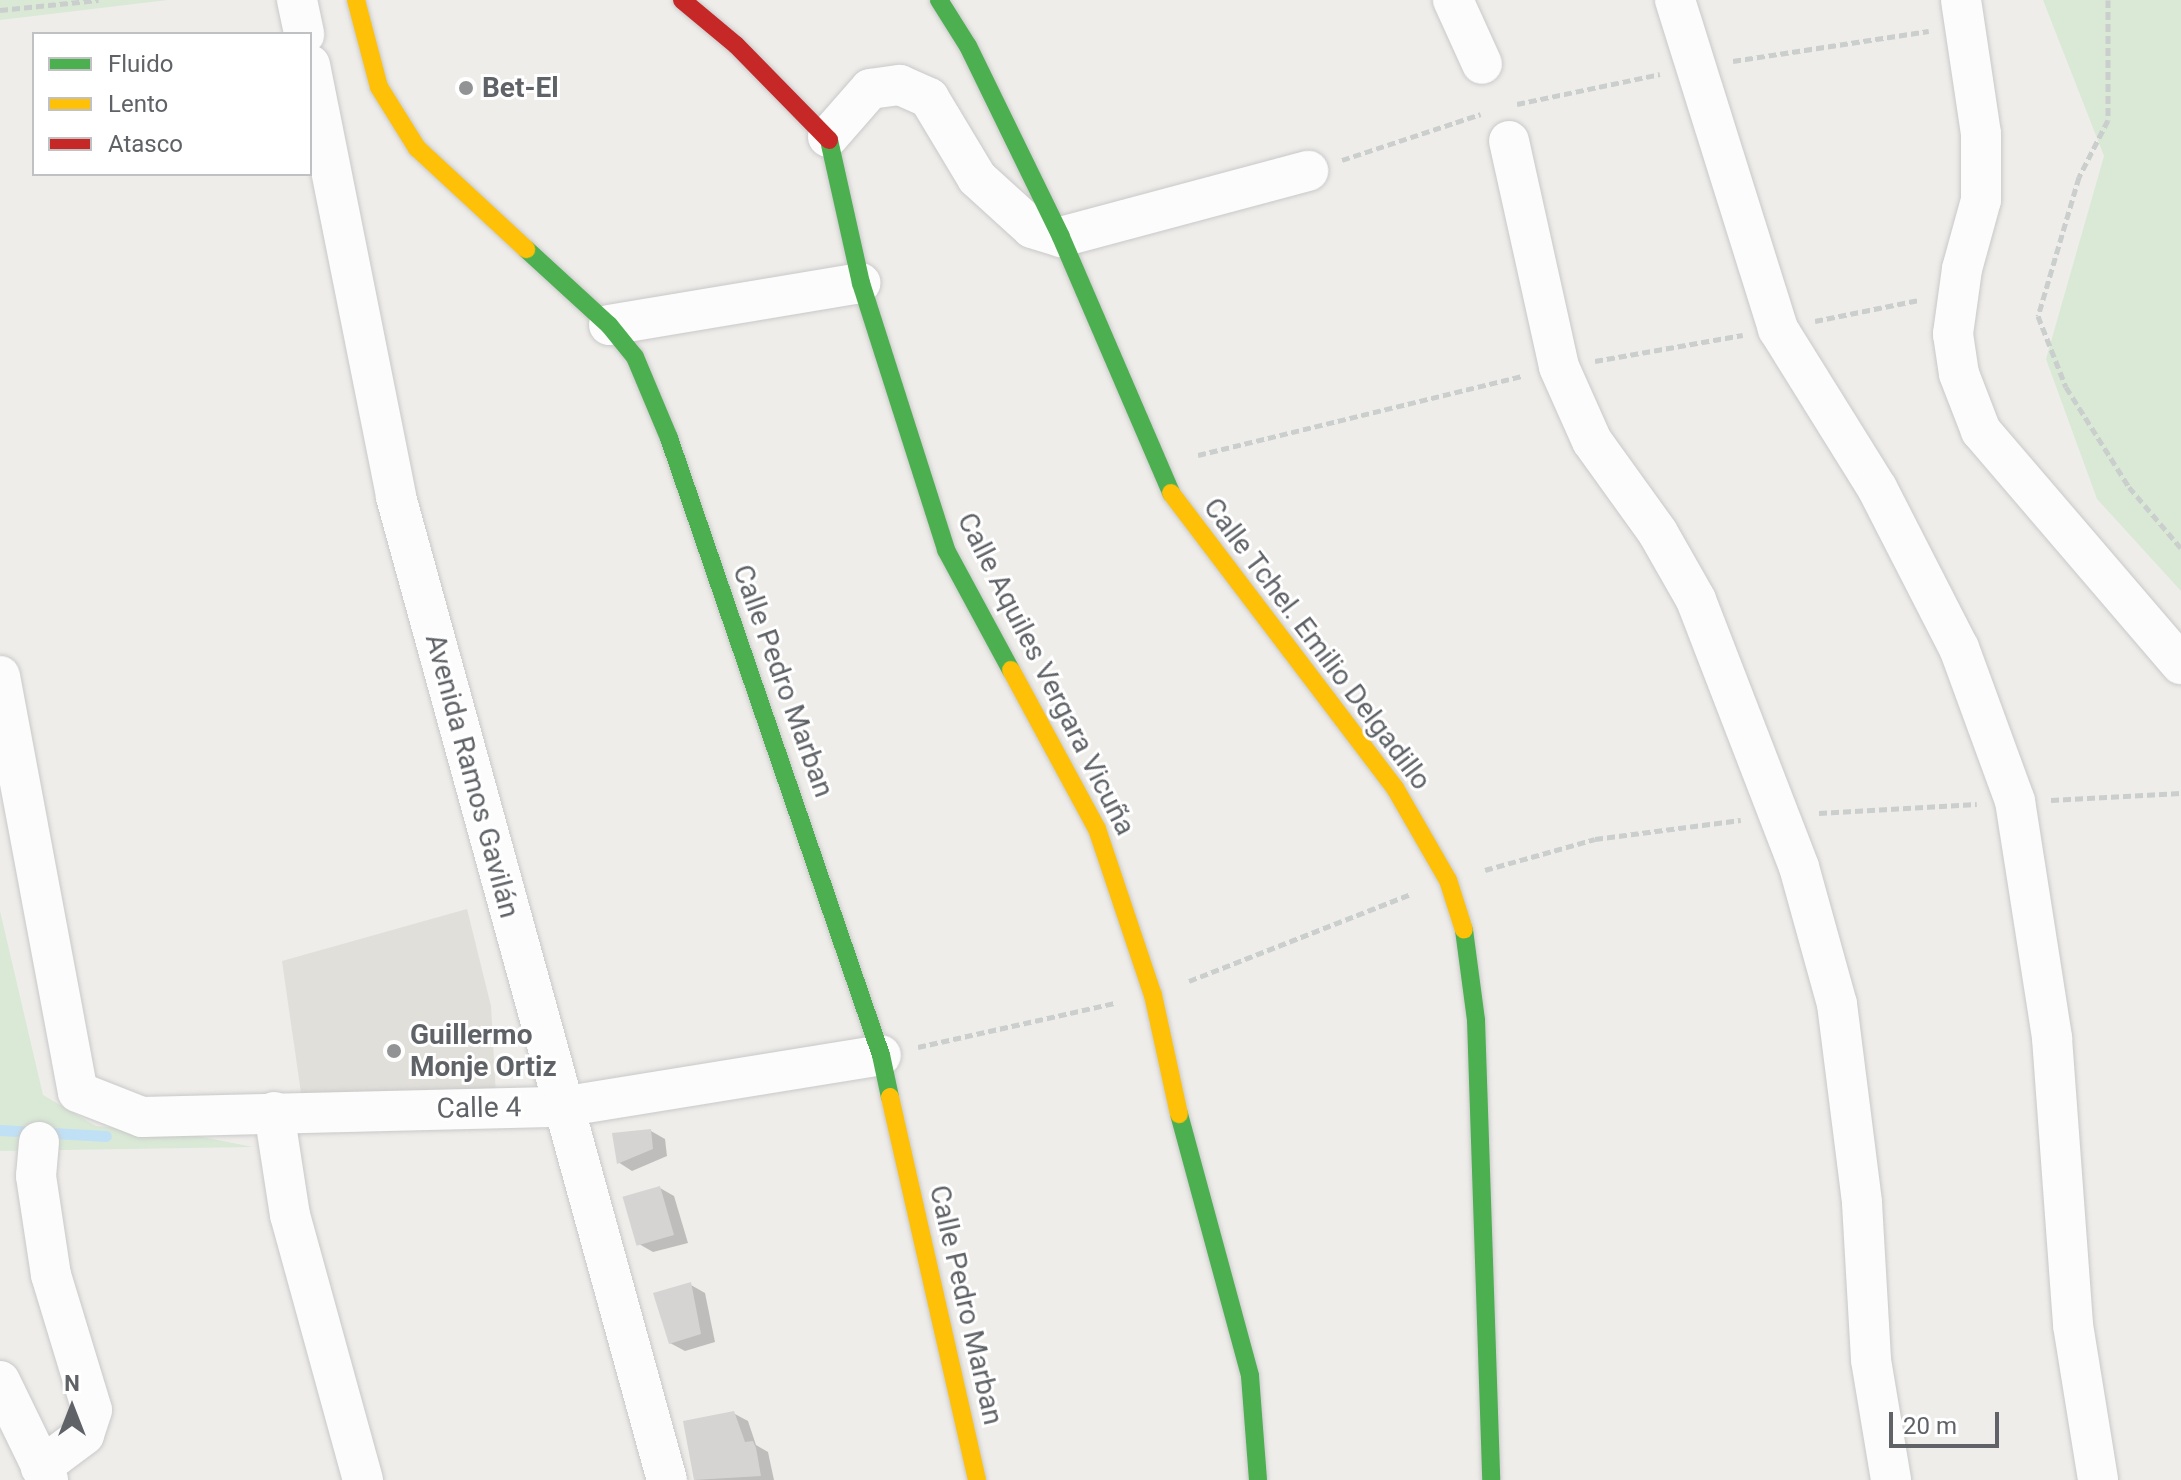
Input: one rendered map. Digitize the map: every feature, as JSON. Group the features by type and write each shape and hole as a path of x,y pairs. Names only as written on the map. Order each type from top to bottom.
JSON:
{"street":[{"path":"297,0 304,32"},
{"name":"Calle Pedro Marban","path":"356,0 379,87 417,148 609,325 635,357 669,438 881,1055 977,1480"},
{"path":"682,0 736,45 828,137 870,89 900,85 929,98 977,178 1032,228 1061,237 1308,171"},
{"name":"Calle Tchel. Emilio Delgadillo","path":"939,0 968,46 1061,237 1157,465 1207,548 1395,788 1448,880 1464,930 1476,1020 1491,1480"},
{"path":"1453,0 1482,64"},
{"path":"1675,0 1778,329 1877,488 1959,648 2015,801 2058,1081 2060,1192 2073,1325 2098,1480"},
{"path":"1961,0 1981,134 1981,200 1962,269 1953,334 1959,374 1981,431 2181,664"},
{"name":"Avenida Ramos Gavilán","path":"312,75 396,497 561,1107 667,1480"},
{"path":"1498,126 1559,367 1592,441 1658,533 1696,600 1799,867 1837,1004 1862,1203 1871,1360 1891,1480"},
{"name":"Calle Aquiles Vergara Vicuña","path":"828,137 861,283 946,550 1097,829 1153,995 1163,1055 1250,1376 1258,1480"},
{"path":"609,325 861,283"},
{"name":"Calle 4","path":"0,676 78,1092 142,1117 561,1107 881,1055"},
{"path":"274,1112 290,1215 363,1480"},
{"path":"3,1387 45,1473 84,1435 92,1410 51,1275 36,1176 39,1142"}],"path":[{"path":"0,10 98,0"},
{"path":"2108,0 2108,120 2079,177 2038,316 2066,387 2129,487 2181,548"},
{"path":"1308,171 1498,126"},
{"path":"1157,465 1559,367"},
{"path":"881,1055 1153,995 1448,880 1595,839 1779,815"}],"shaded area":[{"name":"Guillermo Monje Ortiz","path":"467,909 491,1006 496,1096 303,1107 282,961"}],"green space":[{"path":"0,0 168,0 0,20"},
{"path":"2043,0 2181,0 2181,591 2097,499 2046,359 2104,156"},
{"path":"0,911 43,1095 96,1126 188,1134 253,1147 0,1151"}],"building":[{"path":"651,1129 653,1149 617,1164 612,1133"},
{"path":"660,1186 674,1235 637,1246 623,1197"},
{"path":"691,1282 701,1334 669,1344 653,1293"},
{"path":"734,1411 745,1442 753,1441 756,1448 761,1476 694,1480 683,1421"}],"waterway":[{"path":"0,1130 106,1136"}],"traffic: fast":[{"path":"939,0 968,46 1061,237 1171,493"},
{"path":"829,140 861,283 946,550 1011,670"},
{"path":"526,249 609,325 635,357 669,438 881,1055 890,1097"},
{"path":"1464,930 1476,1020 1491,1480"},
{"path":"1179,1114 1250,1376 1258,1480"}],"traffic: slow":[{"path":"356,0 379,87 417,148 526,249"},
{"path":"1171,493 1395,788 1448,880 1464,930"},
{"path":"1011,670 1097,829 1153,995 1179,1114"},
{"path":"890,1097 977,1480"}],"traffic: jam":[{"path":"682,0 736,45 829,140"}],"place":[{"name":"Bet-El","path":"466,88"},
{"name":"Guillermo Monje Ortiz","path":"394,1051"}]}
